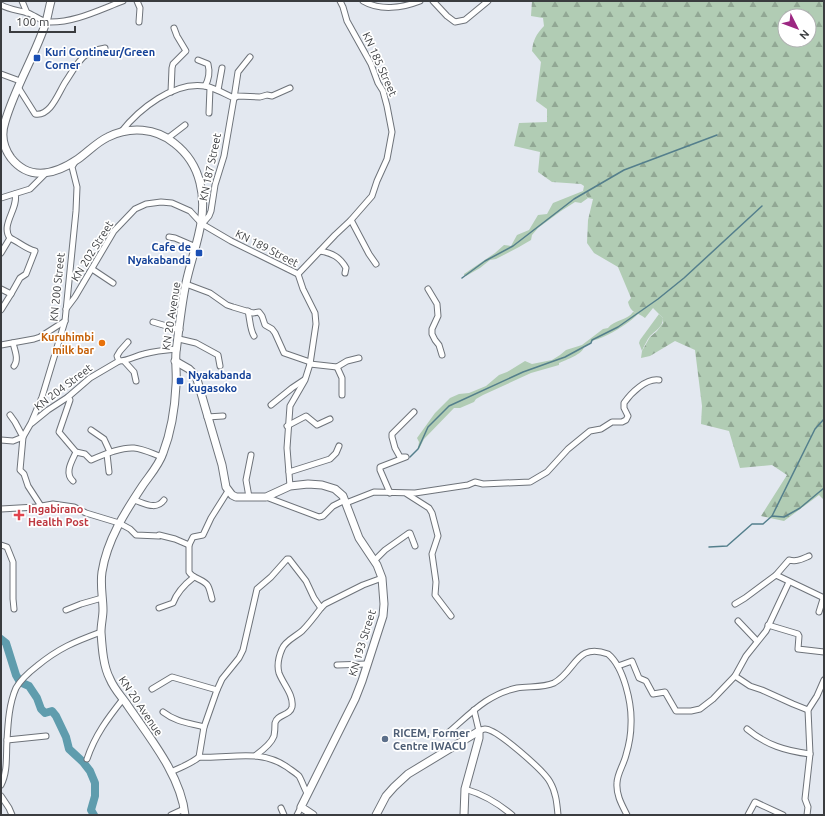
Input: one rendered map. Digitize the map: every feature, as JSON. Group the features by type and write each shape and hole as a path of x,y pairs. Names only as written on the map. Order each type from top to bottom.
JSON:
{"main road":[{"path":"45,174 34,174 16,164 8,154 4,143 3,124 46,22 51,1"},
{"name":"KN 20 Avenue","path":"45,174 77,160 95,145 108,137 121,132 140,130 158,132 181,149 189,157 201,184 203,202 202,224 186,284 175,361 176,382 174,409 169,436 162,457 119,523 109,545 101,574 103,609 101,632 104,659 110,679 171,772 182,798 185,812"},
{"path":"175,361 189,369 196,376 205,403 207,417 222,465 228,491"},
{"name":"KN 193 Street","path":"228,491 236,497 266,497 290,486 308,484 322,485 335,489 343,496 359,538 374,561 382,578 384,604 383,616 362,681 355,699 301,807"},
{"path":"464,815 464,789 480,731"},
{"path":"376,815 386,796 408,774 480,731"},
{"path":"301,807 313,815"}],"street":[{"path":"22,1 27,13"},
{"path":"1,5 9,9 35,16 46,22 66,20 83,16 123,1"},
{"path":"137,1 140,8 139,22"},
{"name":"KN 185 Street","path":"298,274 351,220 372,196 387,159 392,132 388,106 383,91 378,83 371,64 347,21 344,7 340,1"},
{"path":"363,1 370,5 394,7 410,5 420,1"},
{"path":"433,1 455,22 465,20 488,1"},
{"path":"171,92 173,64 186,51 174,28"},
{"path":"1,74 19,84 35,114 38,114 48,110 55,101 65,82 88,52 105,48"},
{"name":"KN 187 Street","path":"202,224 209,216 211,211 215,185 224,156 238,72 250,57"},
{"path":"198,60 208,64 209,67 207,87 209,113"},
{"path":"218,90 222,68"},
{"path":"121,132 131,119 147,106 171,92 191,86 207,87 218,90 234,98 238,96 272,96 290,88"},
{"path":"168,138 185,125"},
{"name":"KN 200 Street","path":"23,437 32,423 42,397 65,321 76,205 76,187 72,167 77,160"},
{"path":"1,198 30,189 45,174"},
{"path":"1,310 20,278 26,274 36,251 27,249 10,238 8,231 9,217 14,209 16,201 15,194"},
{"name":"KN 202 Street","path":"66,308 75,297 114,231 135,209 146,204 161,202 172,203 190,210 202,224"},
{"path":"351,220 367,251 376,264"},
{"name":"KN 189 Street","path":"202,224 231,242 298,274 303,289 315,313 316,324 310,363 305,380 290,406 287,426 286,448 290,486"},
{"path":"169,237 196,247"},
{"path":"1,253 10,238"},
{"path":"320,251 328,252 339,258 346,268 345,273"},
{"path":"92,269 113,283"},
{"path":"186,284 210,294 227,305 253,313 259,312 265,325 272,329 275,333 284,353 310,363 337,367 347,361 359,358"},
{"path":"1,289 11,294"},
{"path":"428,289 437,304 438,316 432,329 432,334 439,345 442,355"},
{"path":"248,311 252,333 254,336"},
{"path":"1,344 40,337 65,321"},
{"path":"153,322 180,330"},
{"path":"178,338 196,343 218,355 220,366"},
{"path":"128,342 117,356 134,372 136,381"},
{"path":"13,343 17,360 14,366"},
{"name":"KN 204 Street","path":"32,423 68,397 90,378 122,361 159,350 177,349"},
{"path":"337,367 342,382 342,395"},
{"path":"266,497 319,518 333,506 374,492 406,493 468,485 475,482 483,484 530,482 547,472 568,450 590,431 601,429 612,422 622,422 626,420 628,416 624,408 624,403 628,398 646,383 656,379 659,380"},
{"path":"271,405 292,388 305,380"},
{"path":"68,397 70,400 59,432 76,452 85,454 91,460 108,453 134,448 162,457"},
{"path":"390,493 380,467 406,457 400,457 398,454 392,434 414,412"},
{"path":"10,415 23,437 20,470 24,474 28,486 41,506"},
{"path":"207,417 223,416"},
{"path":"287,426 306,416 317,425 330,419"},
{"path":"91,430 104,440 108,453 109,472"},
{"path":"1,440 13,441 23,437"},
{"path":"289,472 330,459 333,457 339,446"},
{"path":"73,481 68,472 76,452"},
{"path":"249,497 246,480 251,455"},
{"path":"212,599 208,586 189,572 189,546 193,537 203,535 211,518 228,491"},
{"path":"406,493 429,508 432,513 438,536 432,554 436,582 435,596 452,616"},
{"path":"134,500 147,505 157,506 164,500"},
{"path":"1,509 53,504 74,508 119,523 130,529 136,535 159,535 189,546"},
{"path":"374,561 385,550 409,533 416,546"},
{"path":"1,545 8,546 13,562 14,609"},
{"path":"735,604 776,575 789,560 794,561 810,556"},
{"path":"171,772 192,763 199,757 204,727 217,690 222,679 236,662 242,650 257,589 271,577 287,559 289,559 306,581 314,598 321,608"},
{"path":"776,575 822,597 823,599 819,612"},
{"path":"159,608 173,603 182,588 194,577"},
{"path":"256,755 263,750 274,736 276,722 279,717 289,713 291,709 292,704 289,693 278,668 283,647 302,631 325,604 356,588 382,578"},
{"path":"618,666 632,661 639,678 646,681 653,694 665,692 676,711 700,709 735,676 768,625 789,582"},
{"path":"66,610 102,598"},
{"path":"738,621 757,642"},
{"path":"768,625 798,634 798,649 824,652"},
{"path":"1,785 6,766 11,704 20,682 25,675 52,654 71,643 101,632"},
{"path":"449,732 493,696 518,688 554,683 584,652 590,651 608,654 618,666 627,693 631,721 627,750 616,784 618,794 627,815"},
{"path":"337,665 367,664"},
{"path":"735,676 750,686 808,710"},
{"path":"152,689 172,677 217,690"},
{"path":"807,815 808,807 805,797 810,754 808,710 817,696 824,680"},
{"path":"87,759 100,730 123,699"},
{"path":"474,710 480,731 486,729 493,732 515,748 551,782 554,790 558,815"},
{"path":"163,712 178,721 204,727"},
{"path":"747,729 756,737 777,747 810,754"},
{"path":"7,740 46,736"},
{"path":"199,757 214,758 232,755 256,755 279,761 298,775 307,793"},
{"path":"464,789 490,800 512,815"},
{"path":"1,796 12,815"},
{"path":"748,815 755,802 783,815"},
{"path":"297,815 301,807"},
{"path":"281,808 284,815"},
{"path":"170,815 185,812"}],"green space":[{"path":"532,1 824,1 824,500 819,495 784,521 761,516 787,475 772,465 740,468 729,431 701,424 702,406 695,350 675,341 650,356 641,358 642,351 650,337 663,323 663,318 653,308 645,318 632,310 628,302 631,298 618,267 594,253 587,243 588,220 593,199 588,198 583,191 584,186 581,184 552,182 538,172 540,152 514,146 519,123 547,122 547,109 536,101 541,62 532,51 535,38 544,26 543,18 531,16"},
{"path":"583,191 588,198 581,203 575,202 561,211 538,228 532,235 531,240 496,259 490,260 466,276 464,275 504,245 511,246 517,235 529,230 538,215 547,214 553,203"},
{"path":"633,312 639,313 617,329 594,340 584,347 581,352 559,363 559,365 531,373 483,395 474,402 460,408 454,408 424,439 419,449 418,448 419,442 417,438 435,413 450,398 459,394 469,393 486,386 499,375 525,361 532,364 552,360 566,350 582,345 603,329 608,328 614,323 628,317"},
{"path":"659,314 663,318 662,324 650,336 642,351 639,343 640,340"}],"waterway":[{"path":"462,278 485,261 513,246 574,199 624,170 717,135"},
{"path":"410,457 418,449 428,427 449,406 523,372 565,357 591,343 592,340 618,327 658,299 684,278 762,206"},
{"path":"772,516 815,429 824,419"},
{"path":"709,547 727,546 752,524 763,524 772,516 784,517 800,508 824,488"},
{"path":"1,639 6,643 16,675 20,682 29,686 37,698 41,709 45,713 52,711 56,716 66,737 69,749 90,771 95,783 95,796 91,810 94,815"}],"place":[{"name":"Kuri Contineur/Green Corner","path":"37,58"},
{"name":"Cafe de Nyakabanda","path":"199,253"},
{"name":"Kuruhimbi milk bar","path":"102,343"},
{"name":"Nyakabanda kugasoko","path":"180,381"},
{"name":"Ingabirano Health Post","path":"19,515"},
{"name":"RICEM, Former Centre IWACU","path":"385,739"}]}
